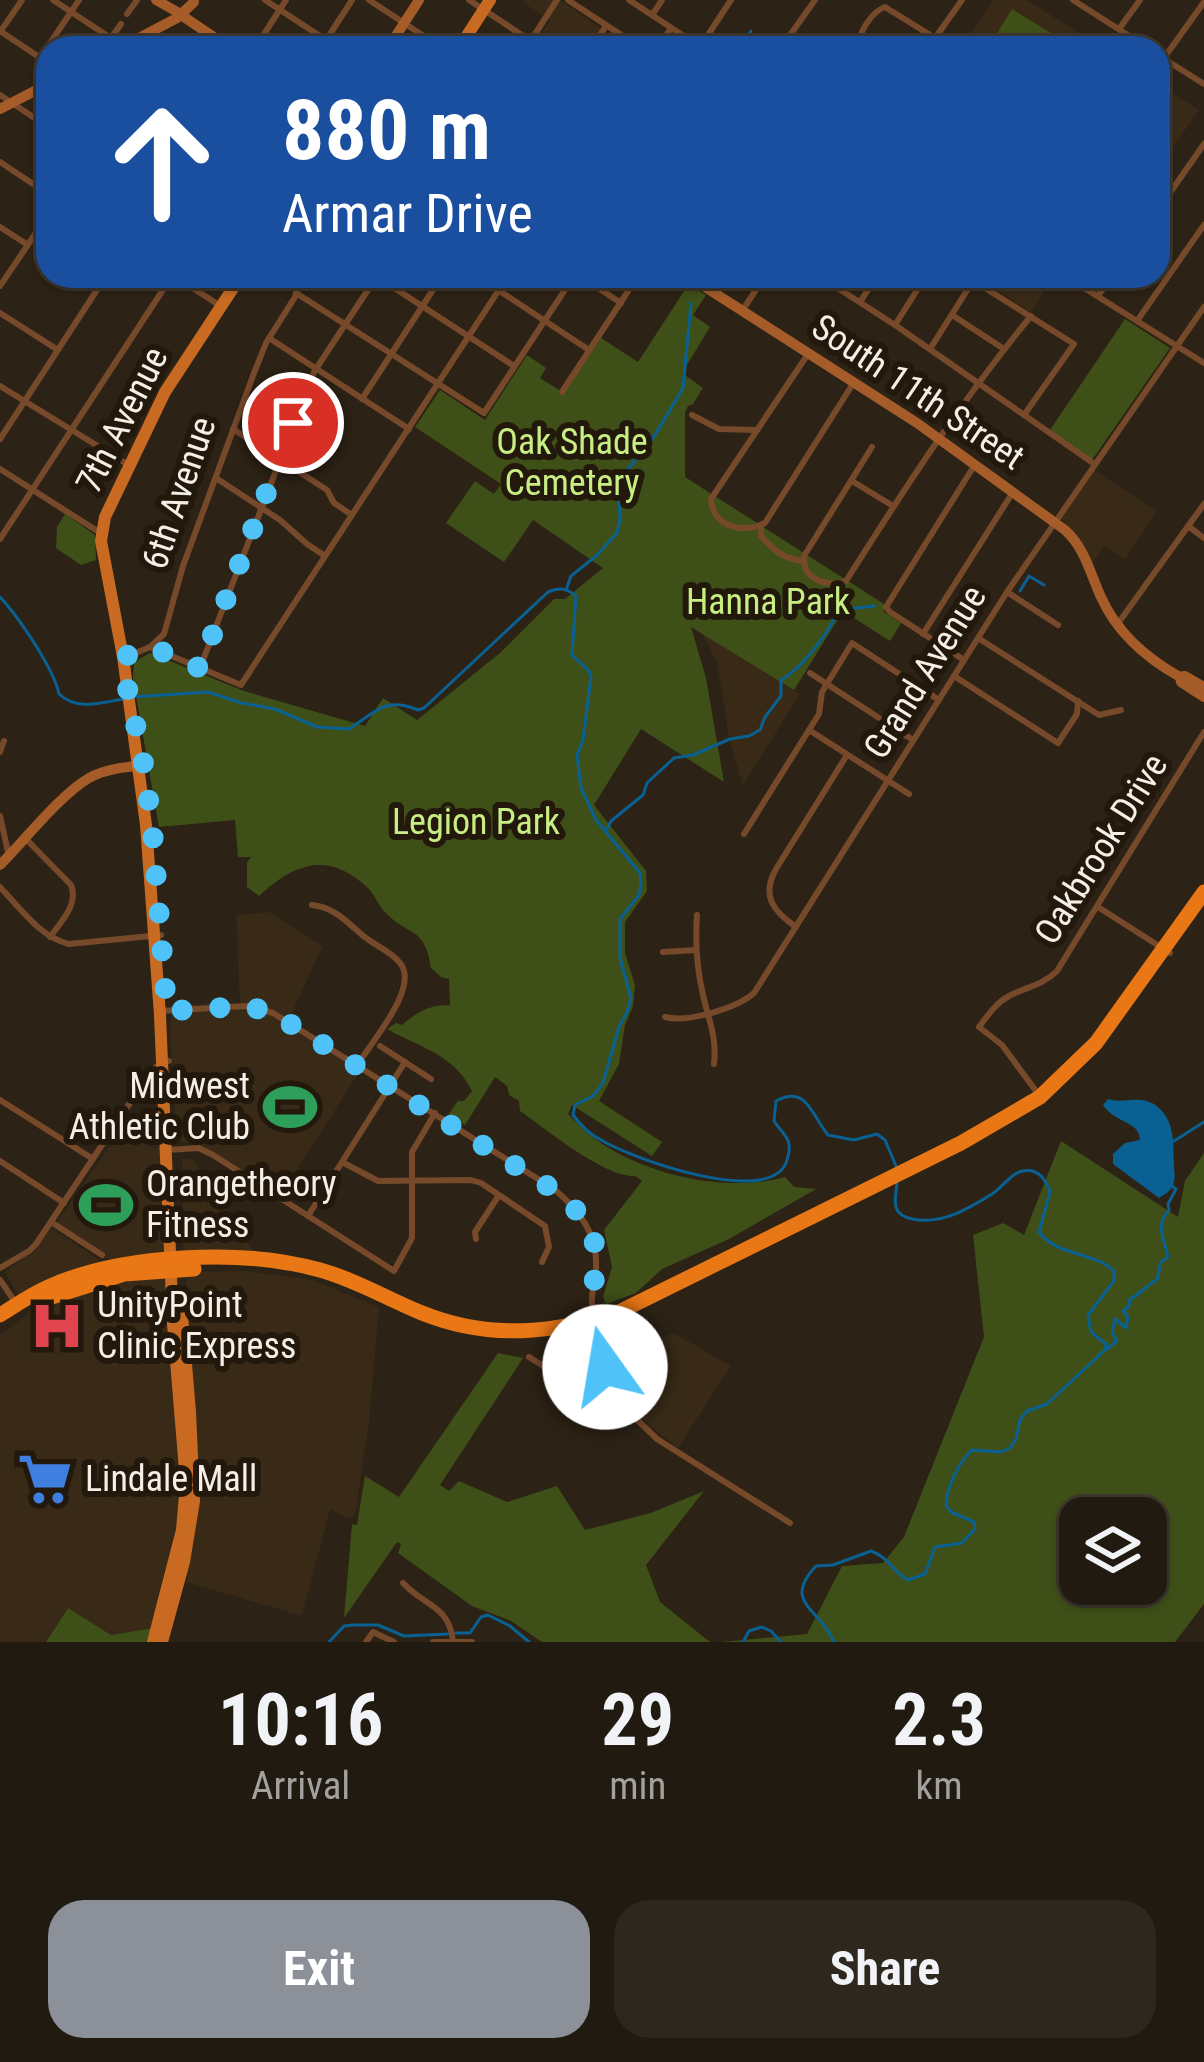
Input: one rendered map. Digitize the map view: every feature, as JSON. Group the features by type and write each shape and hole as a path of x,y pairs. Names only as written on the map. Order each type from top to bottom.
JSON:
{"highway":[{"path":"0,1316 12,1297 94,1271 123,1264 175,1264 303,1274 439,1328 489,1339 558,1338 857,1198 1042,1100 1102,1048 1204,892"},
{"path":"1167,950 1204,905"},
{"path":"0,1328 36,1303 75,1288 175,1264"}],"main road":[{"path":"467,36 487,5"},
{"name":"7th Avenue","path":"157,1642 182,1530 186,1483 173,1324 171,1149 164,1011 141,765 131,734 102,535 105,518 165,392 231,288"}],"street":[{"path":"22,0 0,32 36,55"},
{"path":"52,0 107,36"},
{"path":"58,36 79,0"},
{"path":"128,14 137,0"},
{"path":"265,0 313,36"},
{"path":"263,36 286,0"},
{"path":"328,36 352,0"},
{"path":"369,0 423,36"},
{"path":"396,36 419,0"},
{"path":"469,0 487,5 520,36"},
{"path":"534,36 557,0"},
{"path":"568,0 623,36"},
{"path":"628,0 684,36"},
{"path":"652,15 662,0"},
{"path":"708,36 731,0"},
{"path":"789,36 814,0"},
{"path":"936,36 962,0"},
{"path":"1073,0 1130,36"},
{"path":"1119,29 1139,0"},
{"path":"157,1 211,36"},
{"path":"141,36 180,17 195,1"},
{"path":"1170,45 1204,2"},
{"path":"860,36 880,8 890,9 932,36"},
{"path":"120,36 121,24"},
{"path":"599,36 606,25"},
{"path":"666,36 671,28"},
{"path":"1170,62 1204,84"},
{"path":"6,106 36,90"},
{"path":"0,94 6,106 36,121"},
{"path":"1170,193 1204,144"},
{"path":"0,163 36,186"},
{"path":"1170,274 1204,225"},
{"path":"0,227 28,245"},
{"path":"0,286 36,233"},
{"path":"0,439 98,288"},
{"path":"0,539 165,288"},
{"path":"192,288 219,305"},
{"path":"296,288 484,412 568,288"},
{"path":"200,668 316,368 368,288"},
{"path":"394,288 514,366"},
{"path":"362,399 434,288"},
{"path":"496,288 589,350"},
{"path":"597,288 621,302"},
{"path":"562,392 630,288"},
{"name":"South 11th Street","path":"707,288 854,382 1054,521 1080,547 1117,625"},
{"path":"742,311 757,288"},
{"path":"840,288 1094,464"},
{"path":"860,302 869,288"},
{"path":"896,325 919,288"},
{"path":"930,349 965,288"},
{"path":"986,288 1074,344 1024,415"},
{"path":"1085,288 1204,363"},
{"path":"1098,296 1104,288"},
{"path":"1137,321 1160,288"},
{"path":"123,657 151,647 241,685 499,290"},
{"name":"6th Avenue","path":"151,647 164,634 183,566 269,338 296,292"},
{"name":"Grand Avenue","path":"665,1017 683,1020 750,998 1006,592 1204,307"},
{"path":"0,313 58,350"},
{"path":"952,315 1004,349"},
{"path":"803,561 816,579 829,584 846,580 937,438 1031,316"},
{"path":"269,338 409,429"},
{"path":"761,527 730,525 715,517 712,499 808,354"},
{"path":"803,561 776,552 761,536 761,527 854,382"},
{"path":"0,386 130,466"},
{"path":"692,416 719,429 757,430"},
{"path":"233,429 327,490 334,502 352,514"},
{"path":"803,561 872,447"},
{"path":"964,660 887,609 974,465"},
{"path":"0,469 102,535"},
{"path":"215,478 325,556"},
{"path":"852,481 893,506"},
{"path":"923,634 1012,492"},
{"path":"1204,503 1117,625 1144,654 1204,687"},
{"path":"1188,526 1204,538"},
{"path":"1006,592 1058,625"},
{"path":"978,638 1099,715 1120,710"},
{"path":"744,834 819,714 827,684 852,644 939,700"},
{"path":"810,673 914,740"},
{"path":"954,676 1058,743 1078,714 1078,701"},
{"path":"1180,677 1204,697"},
{"path":"808,730 909,794"},
{"name":"Oakbrook Drive","path":"1042,1100 1002,1045 979,1027 1007,997 1053,976 1204,732"},
{"path":"0,752 4,741"},
{"path":"796,927 771,903 771,877 848,755"},
{"path":"5,860 91,777 141,765"},
{"path":"0,816 5,860"},
{"path":"26,839 75,892 50,937"},
{"path":"0,887 50,937 69,944 158,935"},
{"path":"312,905 323,906 349,923 399,961 406,976 404,993 358,1064"},
{"path":"1098,907 1167,950"},
{"path":"698,914 696,950 716,1039 714,1064"},
{"path":"663,952 696,950"},
{"path":"164,1011 247,1006 273,1013 573,1205 586,1221 596,1252 591,1295 594,1325 610,1380 628,1411 657,1438 790,1523"},
{"path":"380,1046 430,1079"},
{"path":"308,1216 404,1062"},
{"path":"12,1297 3,1265 28,1251 146,1080 165,1065"},
{"path":"0,1100 93,1160"},
{"path":"171,1149 190,1147 208,1153 394,1271 412,1238 412,1152 435,1114"},
{"path":"0,1161 64,1203"},
{"path":"343,1162 378,1181 472,1180 544,1226 549,1246 542,1262"},
{"path":"476,1239 499,1195"},
{"path":"51,1222 102,1255"},
{"path":"0,1280 12,1297"},
{"path":"529,1357 616,1412 628,1411"},
{"path":"403,1583 442,1612 452,1628 453,1641"},
{"path":"366,1642 373,1632 394,1642"},
{"path":"433,1642 472,1642"}],"shaded area":[{"path":"560,0 612,36 540,36 550,20 522,2"},
{"path":"994,0 1027,0 1084,36 968,36"},
{"path":"1170,92 1199,110 1170,152"},
{"path":"993,288 1046,288 1031,312"},
{"path":"1094,470 1157,511 1125,559 1104,546 1092,563 1084,545 1061,518"},
{"path":"700,630 800,694 743,785 730,743 717,662"},
{"path":"269,912 323,946 286,1025 361,1069 281,1195 202,1145 176,1139 171,1046 171,1005 240,1003 236,915"},
{"path":"122,1129 160,1148 163,1257 114,1262 55,1225"},
{"path":"182,1159 193,1159 253,1251 183,1253"},
{"path":"51,1228 102,1262 59,1275 18,1295 5,1272 35,1250"},
{"path":"246,1271 312,1280 379,1307 355,1515 344,1517 330,1509 302,1616 186,1582 197,1514 186,1281 192,1272"},
{"path":"162,1276 169,1284 179,1495 177,1525 153,1628 111,1635 68,1608 45,1642 0,1642 0,1335 50,1303"},
{"path":"674,1333 731,1366 678,1448 637,1415 610,1356"}],"green space":[{"path":"1012,9 1056,36 995,36"},
{"path":"686,288 706,295 693,315 710,327 682,373 703,388 685,412 685,477 884,604 884,612 901,623 890,641 843,611 794,690 691,627 706,678 724,782 641,729 594,805 646,871 647,891 625,922 625,953 635,985 633,1006 619,1064 599,1101 662,1142 652,1156 572,1105 568,1114 604,1145 668,1173 740,1183 785,1177 794,1187 816,1189 729,1239 662,1269 636,1293 606,1304 603,1297 612,1267 604,1230 642,1181 592,1161 560,1140 520,1111 519,1101 495,1077 465,1125 448,1115 472,1091 463,1077 435,1053 387,1029 430,1008 450,1005 449,979 431,968 420,938 393,920 354,876 326,865 286,875 259,896 247,887 251,857 238,857 235,820 159,827 133,678 134,662 150,653 244,691 365,726 383,698 417,720 500,653 554,599 565,599 603,568 533,520 504,562 446,523 475,481 494,494 501,484 415,427 440,390 485,420 527,355 546,368 540,378 564,393 601,338 638,362"},
{"path":"1125,319 1170,348 1092,460 1050,430"},
{"path":"65,514 95,535 96,560 81,565 56,548 57,527"},
{"path":"1061,1141 1178,1217 1185,1181 1204,1153 1204,1604 1175,1642 721,1642 807,1634 842,1566 883,1563 904,1537 984,1337 973,1235 1003,1223 1024,1235"},
{"path":"498,1353 523,1358 440,1485 449,1491 459,1481 507,1502 557,1486 585,1530 651,1513 704,1491 646,1565 660,1602 710,1642 542,1642 511,1621 472,1606 398,1553 401,1544 397,1542 344,1618 352,1524 357,1525 365,1476 399,1497"},
{"path":"68,1608 111,1635 153,1628 150,1642 46,1642"}],"water":[{"path":"1108,1099 1148,1101 1170,1124 1175,1178 1159,1198 1113,1164 1113,1154 1125,1143 1140,1140 1136,1129 1103,1105"}],"waterway":[{"path":"748,36 751,31"},
{"path":"566,590 571,576 617,533 625,473 683,388 691,303"},
{"path":"1020,591 1029,576 1044,585"},
{"path":"133,697 208,692 275,709 317,727 349,729 389,705 424,708 548,592 563,589 572,593 576,596 572,655 591,677 577,755 581,788 596,820 640,873 641,885 620,919 620,958 631,998 627,1012 603,1083 593,1096 575,1105 573,1115 597,1138 641,1158 698,1175 754,1181 774,1175 786,1163 789,1144 774,1121 776,1101 795,1096 808,1104 828,1135 854,1140 877,1134 885,1140 896,1166"},
{"path":"0,597 34,643 59,694 81,704 123,699"},
{"path":"607,829 674,758 760,730 781,696 781,680 814,649 838,610 874,606"},
{"path":"1174,1141 1204,1122"},
{"path":"834,1642 803,1598 806,1579 816,1566 871,1551 908,1580 925,1574 935,1547 962,1543 975,1529 974,1522 946,1505 954,1476 967,1455 972,1450 1010,1448 1027,1411 1047,1404 1106,1344 1091,1332 1088,1315 1114,1281 1114,1271 1056,1246 1039,1232 1050,1192 1041,1176 1019,1172 964,1210 923,1220 905,1217 897,1210 897,1182"},
{"path":"1107,1349 1117,1341 1112,1332 1115,1319 1126,1328 1128,1317 1123,1311 1130,1299 1157,1280 1161,1262 1168,1257 1161,1227 1176,1189 1172,1186"},
{"path":"456,1633 470,1633 488,1615 529,1642"},
{"path":"329,1642 344,1626 353,1625 378,1625 404,1636 448,1634"},
{"path":"743,1642 749,1631 762,1627 781,1642"}],"place":[{"name":"Midwest Athletic Club","path":"290,1107"},
{"name":"Orangetheory Fitness","path":"106,1205"},
{"name":"UnityPoint Clinic Express","path":"57,1326"},
{"name":"Lindale Mall","path":"45,1479"}],"route":[{"path":"293,423 200,668 151,647 123,657 152,824 167,1011 247,1006 273,1013 573,1205 586,1221 596,1252 593,1321 605,1367"}],"park label":[{"name":"Oak Shade Cemetery","path":"572,462"},
{"name":"Hanna Park","path":"768,602"},
{"name":"Legion Park","path":"476,822"}]}
